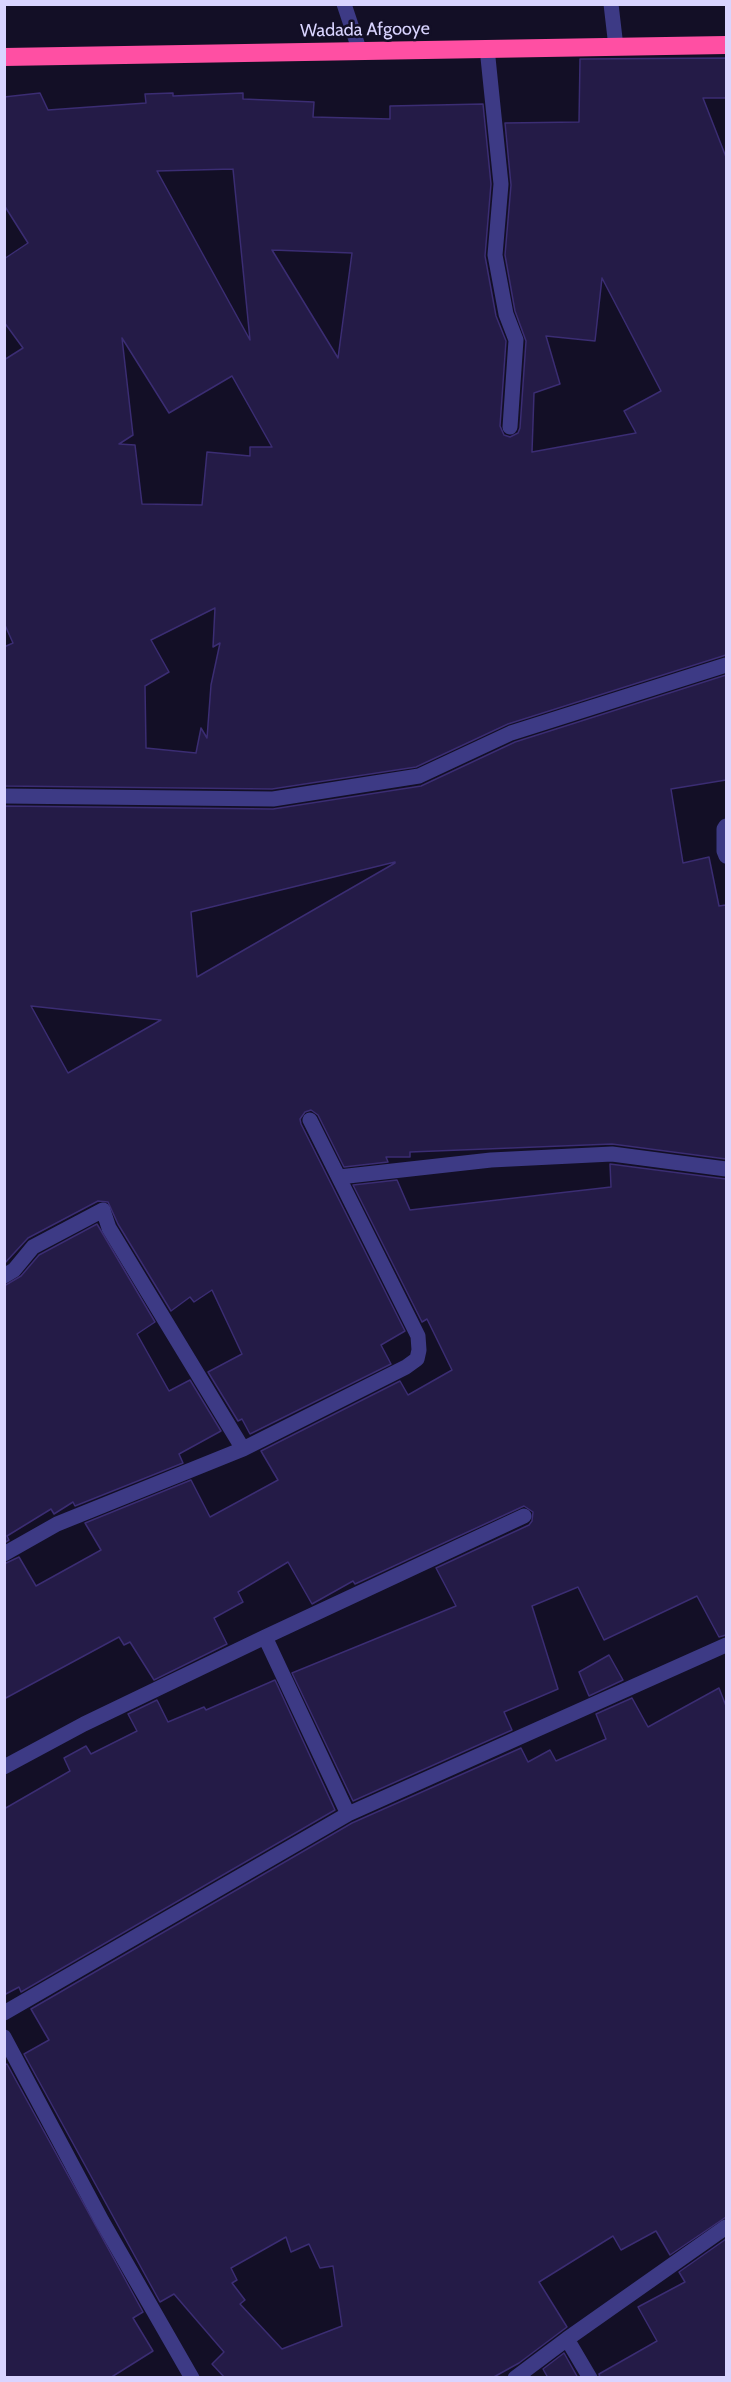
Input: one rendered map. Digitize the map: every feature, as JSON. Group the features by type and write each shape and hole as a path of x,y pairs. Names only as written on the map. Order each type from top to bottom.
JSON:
{"highway":[{"name":"Wadada Afgooye","path":"4,57 726,45"}],"street":[{"path":"344,4 360,52"},
{"path":"610,4 615,46"},
{"path":"487,48 501,184 495,255 506,314 516,340 510,427"},
{"path":"4,796 273,799 419,776 511,733 726,665"},
{"path":"726,826 724,829 726,856"},
{"path":"4,1554 57,1524 243,1449 406,1367 417,1359 420,1350 418,1336 310,1120"},
{"path":"339,1178 491,1160 612,1154 726,1170"},
{"path":"4,1276 14,1270 33,1247 103,1210 109,1228 243,1449"},
{"path":"4,1767 84,1724 524,1516"},
{"path":"265,1637 348,1814"},
{"path":"4,2013 348,1814 726,1645"},
{"path":"4,2037 186,2376"},
{"path":"515,2378 726,2227"},
{"path":"567,2339 590,2378"}],"building":[{"path":"726,58 726,98 703,98 726,157 726,655 508,724 416,767 272,789 4,786 4,647 13,643 4,623 4,360 23,348 4,322 4,259 28,243 4,205 4,97 40,93 48,110 146,103 145,94 173,93 173,96 243,93 243,99 314,102 313,117 390,119 390,106 483,104 491,184 485,256 496,316 506,341 500,426 504,435 510,437 518,433 520,428 526,341 515,311 505,255 511,185 505,123 579,122 580,59","holes":["233,169 250,340 157,171","272,250 352,253 338,358","602,278 661,391 624,411 636,433 532,452 534,393 560,384 546,336 595,341","122,338 169,413 232,376 272,447 250,447 250,456 207,452 202,505 142,504 135,445 119,444 133,435","215,608 213,647 220,643 211,685 207,738 201,728 196,753 146,748 145,686 169,672 151,640"]},
{"path":"726,675 726,780 671,789 683,863 709,857 719,906 726,905 726,1159 612,1144 410,1152 410,1157 386,1157 388,1162 344,1167 318,1115 311,1110 305,1112 300,1119 301,1124 405,1331 381,1345 391,1364 250,1434 242,1419 238,1421 208,1372 242,1354 212,1290 194,1302 190,1297 171,1311 118,1224 108,1202 98,1201 28,1238 4,1264 4,806 273,809 421,786 515,742","holes":["395,863 197,977 191,912","31,1006 161,1020 68,1073"]},
{"path":"610,1164 726,1179 726,1635 719,1637 697,1596 604,1640 578,1587 532,1606 558,1689 504,1712 512,1730 353,1801 292,1673 456,1606 436,1568 529,1525 533,1512 524,1506 355,1584 353,1581 312,1604 288,1562 238,1592 243,1602 214,1618 227,1644 154,1680 130,1642 124,1645 119,1637 4,1699 4,1564 19,1557 36,1586 101,1550 85,1523 191,1480 210,1517 278,1480 261,1451 400,1381 408,1395 452,1370 427,1319 422,1322 353,1185 397,1180 410,1210 611,1187"},
{"path":"97,1224 155,1322 137,1334 169,1391 190,1380 221,1431 179,1454 183,1463 75,1506 73,1502 54,1514 51,1509 7,1536 9,1540 4,1543 4,1286 21,1276 39,1255"},
{"path":"609,1655 623,1680 589,1696 579,1672"},
{"path":"275,1680 335,1810 21,1992 19,1987 4,1995 4,1809 70,1771 64,1758 86,1746 91,1754 137,1731 128,1714 157,1700 168,1722 204,1707 206,1710"},
{"path":"719,1688 726,1706 726,2217 670,2255 656,2231 621,2250 613,2236 539,2282 567,2327 519,2363 492,2378 225,2378 212,2364 224,2352 174,2294 160,2302 24,2054 49,2040 31,2009 352,1823 521,1748 528,1762 550,1750 556,1761 606,1739 596,1714 632,1698 648,1727","holes":["286,2237 291,2252 309,2244 320,2268 333,2266 342,2326 282,2349 240,2304 245,2300 232,2283 237,2280 231,2268"]},
{"path":"7,2064 143,2312 133,2318 153,2351 110,2378 4,2378 4,2065"},
{"path":"726,2239 726,2378 600,2378 599,2374 657,2341 638,2307 685,2282 679,2272"},
{"path":"564,2353 578,2378 548,2378 543,2369"}]}
